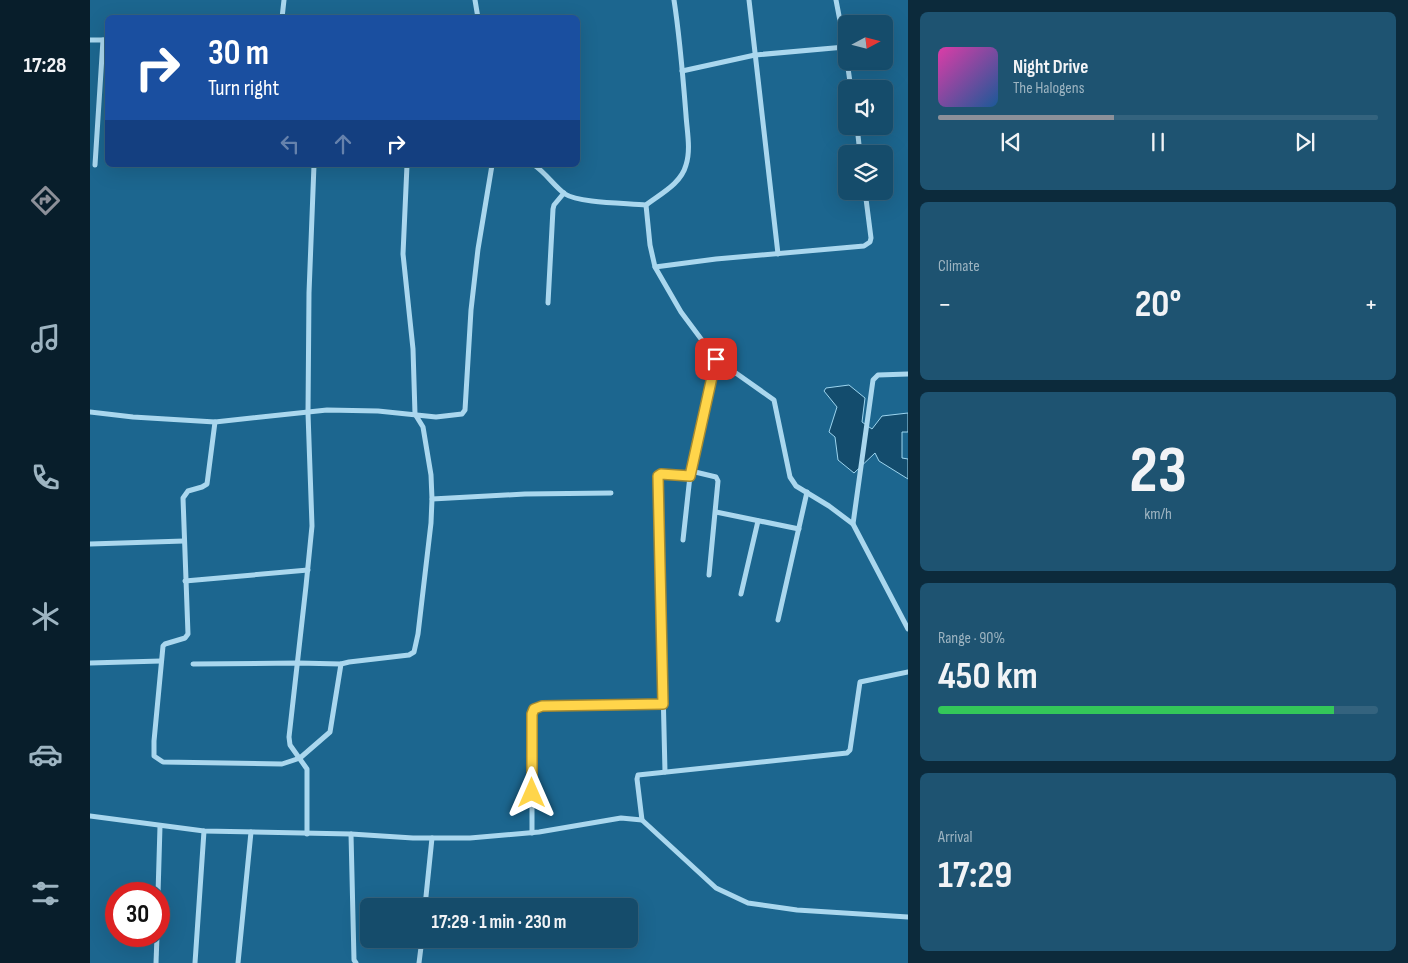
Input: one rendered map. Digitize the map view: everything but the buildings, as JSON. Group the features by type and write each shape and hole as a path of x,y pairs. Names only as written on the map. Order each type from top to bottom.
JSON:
{"street":[{"path":"282,15 284,0"},
{"path":"475,0 478,15"},
{"path":"537,167 564,193 577,199 646,205 672,186 681,176 687,165 688,147 674,0"},
{"path":"749,0 778,254"},
{"path":"836,0 839,15"},
{"path":"90,40 105,40 94,164"},
{"path":"682,71 755,55 838,48"},
{"path":"90,136 96,137"},
{"path":"307,834 308,769 290,745 289,737 312,526 308,413 309,283 314,167"},
{"path":"193,664 341,664 409,655 414,652 432,523 432,475 423,427 415,414 413,349 403,254 407,167"},
{"path":"90,412 215,422 327,410 378,411 436,416 462,414 465,410 471,310 478,249 492,167"},
{"path":"548,303 553,210 554,205 564,193"},
{"path":"655,267 864,246 868,244 871,238 866,200"},
{"path":"646,205 650,245 655,267 680,312 716,359 774,400 790,477 796,486 829,506 853,524 908,628"},
{"path":"683,540 691,474 716,359"},
{"path":"853,524 874,380 878,375 908,374"},
{"path":"215,422 207,484 188,491 184,495 188,634 185,638 164,645 161,661 154,756 164,762 272,765 292,762 300,758 327,735 331,729 341,664"},
{"path":"665,772 658,476 661,474 691,474 718,479 709,575"},
{"path":"778,620 807,492"},
{"path":"432,499 525,494 611,493"},
{"path":"716,512 799,529"},
{"path":"741,594 758,521"},
{"path":"90,544 184,541"},
{"path":"185,581 308,570"},
{"path":"90,663 161,661"},
{"path":"642,820 637,776 847,753 850,750 860,682 908,672"},
{"path":"532,833 532,714 534,709 542,706 663,704"},
{"path":"90,816 204,831 351,834 432,838 470,838 532,833 621,818 642,820 716,888 748,903 797,910 908,917"},
{"path":"158,882 160,826"},
{"path":"195,963 204,831"},
{"path":"238,963 251,832"},
{"path":"351,834 354,962"},
{"path":"426,898 432,838"},
{"path":"156,963 157,947"},
{"path":"419,963 421,948"}],"water":[{"path":"849,385 865,398 862,422 872,429 882,416 908,413 908,432 902,432 902,458 908,459 908,479 879,461 875,453 854,473 838,460 835,437 829,432 837,407 824,391 826,388"}],"route":[{"path":"532,793 532,714 534,709 542,706 663,704 657,482 659,474 690,476 716,359"}]}
